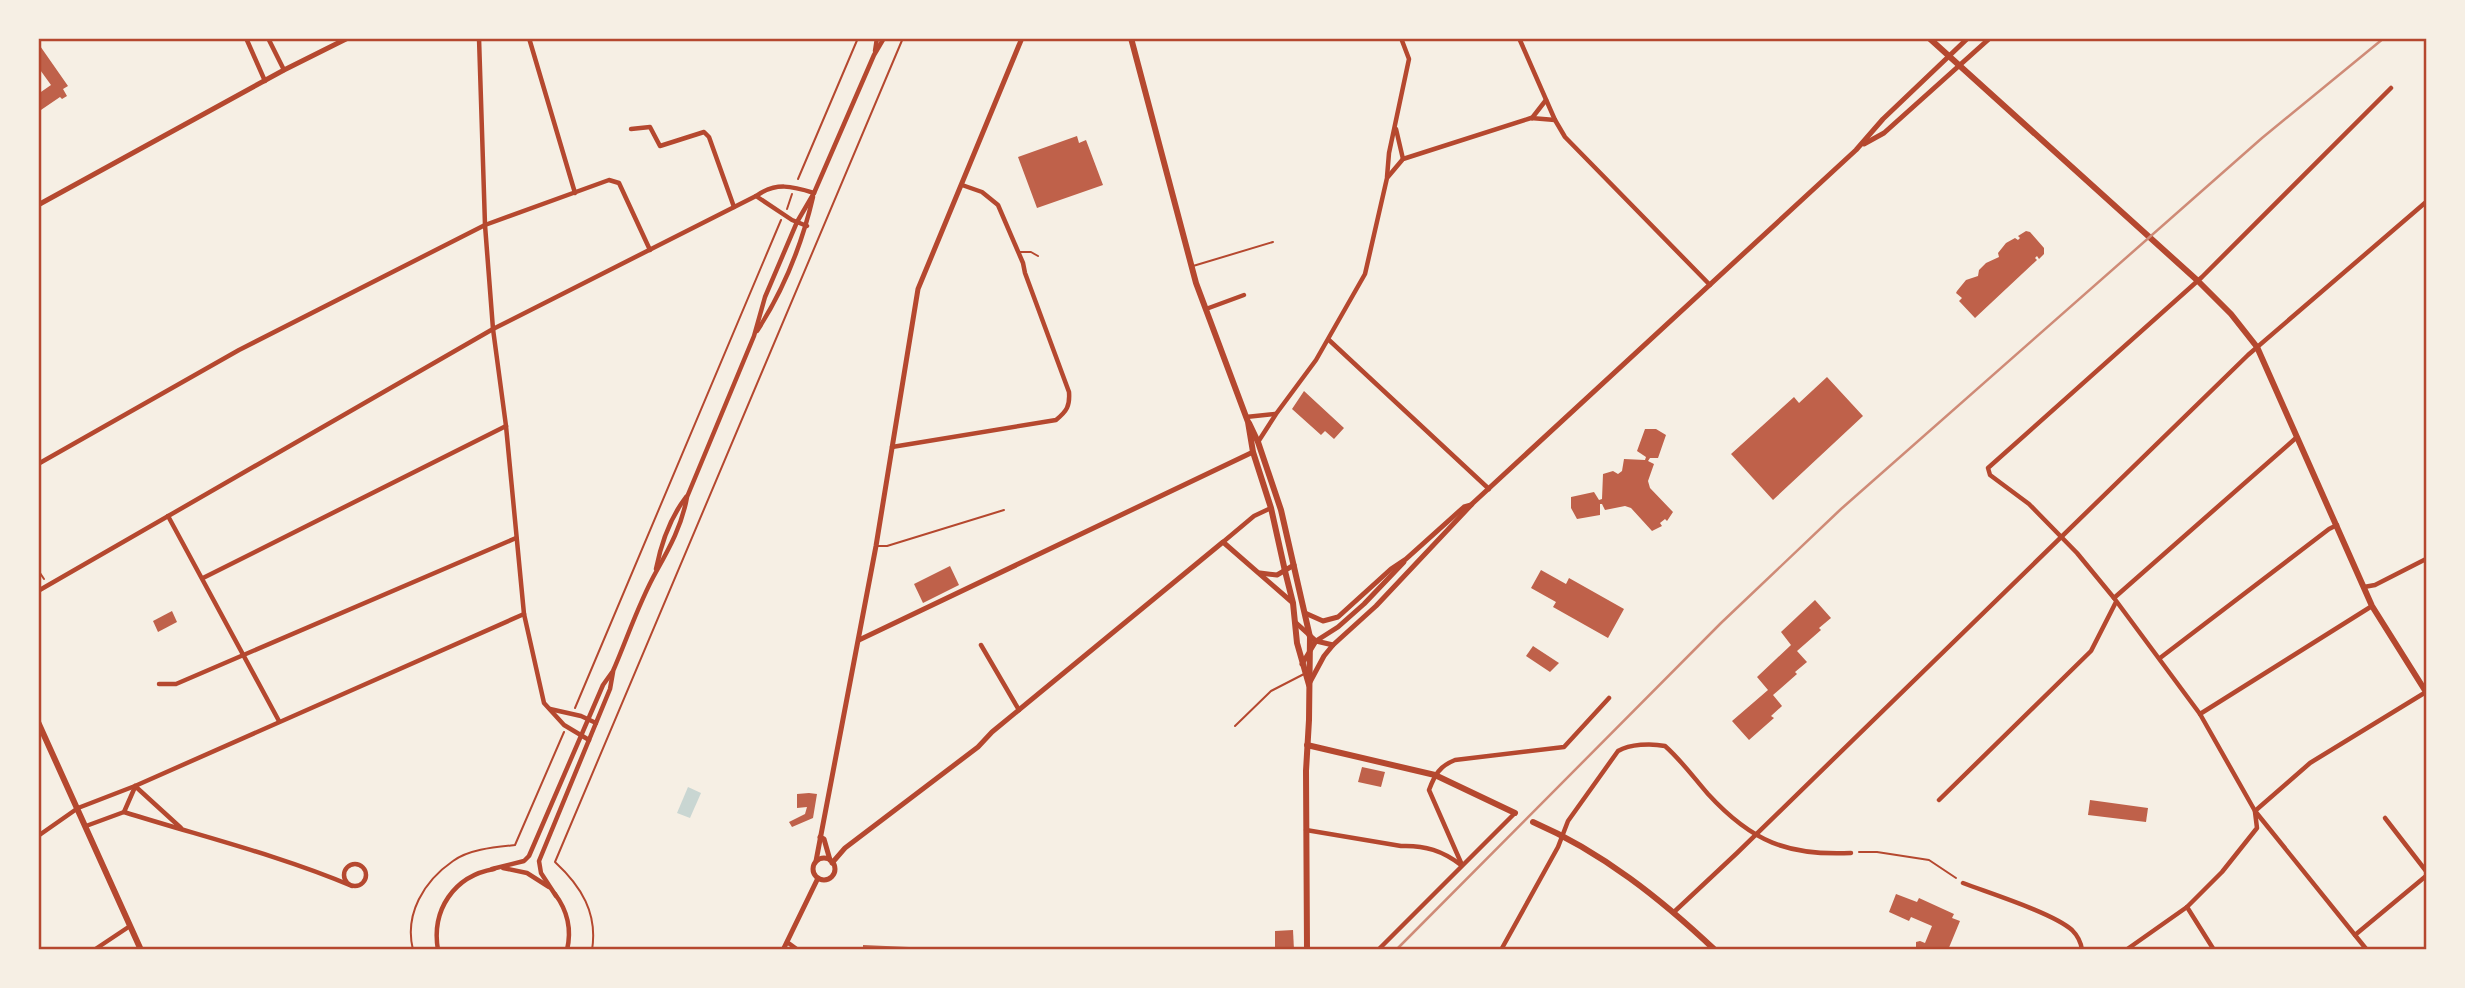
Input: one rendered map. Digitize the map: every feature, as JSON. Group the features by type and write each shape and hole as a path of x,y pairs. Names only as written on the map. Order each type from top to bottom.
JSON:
{"main road":[{"path":"1131,38 1192,266 1268,471 1313,639 1310,649 1307,745 1307,950"},
{"path":"1929,38 2198,281 2231,314 2257,347 2372,606 2427,692"},
{"path":"1247,420 1293,603 1302,664 1309,685"},
{"path":"1253,452 1268,471"},
{"path":"38,722 42,738 78,808 141,950"},
{"path":"1307,745 1435,775 1516,813"},
{"path":"1533,822 1623,873 1674,912 1715,950"}],"street":[{"path":"246,38 265,81"},
{"path":"268,38 284,70"},
{"path":"38,205 284,70 348,38"},
{"path":"479,38 485,225 493,329 506,426 524,614 544,703 567,727 589,740"},
{"path":"529,38 575,193"},
{"path":"874,55 877,38"},
{"path":"438,950 436,927 447,897 454,889 472,876 524,861 529,856 603,685 613,671 656,572 659,551 673,518 687,497 754,336 762,303 797,222 814,193 874,55 884,38"},
{"path":"820,837 824,839 834,872 830,878 824,880 813,872 876,546 918,289 1023,38"},
{"path":"1258,442 1329,340 1365,274 1387,178 1392,139 1409,59 1401,38"},
{"path":"1519,38 1565,137 1710,286"},
{"path":"1309,685 1324,656 1431,550 1473,503 1861,145 1883,119 1968,38"},
{"path":"1861,145 1884,133 1990,38"},
{"path":"2367,950 2255,811 2200,714 2115,600 2061,536 2020,496 1990,475 1989,471 1990,465 2198,281 2390,88"},
{"path":"1531,118 1546,99"},
{"path":"1387,178 1403,159 1531,118 1555,120"},
{"path":"1395,125 1403,159"},
{"path":"631,129 650,127 660,146 704,132 709,137 734,207"},
{"path":"38,464 239,350 485,225 609,180 616,180 621,186 650,250"},
{"path":"892,447 1056,420 1066,412 1070,404 1069,392 1023,263 998,205 982,192 961,185"},
{"path":"38,591 493,329 768,188 795,187 814,193"},
{"path":"754,336 772,308 807,226 814,193"},
{"path":"755,197 807,226"},
{"path":"1674,912 2257,347 2427,202"},
{"path":"1206,309 1244,295"},
{"path":"1329,340 1489,489"},
{"path":"1247,420 1276,414"},
{"path":"203,578 506,426"},
{"path":"1939,800 2091,651 2115,600 2298,437"},
{"path":"859,640 1253,452"},
{"path":"1305,613 1322,621 1338,617 1391,569 1473,503"},
{"path":"831,861 978,747 992,732 1254,516 1270,508"},
{"path":"168,516 279,721"},
{"path":"2160,658 2337,525"},
{"path":"159,684 176,684 516,538"},
{"path":"1223,542 1293,603"},
{"path":"1313,639 1338,627 1395,573 1406,559"},
{"path":"2363,587 2375,585 2427,559"},
{"path":"1260,573 1277,575 1294,565"},
{"path":"2200,714 2372,606"},
{"path":"38,836 78,808 135,786 524,614"},
{"path":"1295,622 1313,639 1334,645"},
{"path":"981,645 1019,710"},
{"path":"1302,664 1310,649"},
{"path":"568,950 567,918 541,873 540,861 610,689 613,671"},
{"path":"2255,811 2310,763 2427,692"},
{"path":"1462,865 1429,790 1443,764 1455,760 1564,747 1609,698"},
{"path":"549,709 596,723"},
{"path":"1501,950 1558,847 1568,821 1618,751 1628,746 1660,745 1668,749 1716,802 1756,835 1776,845 1821,854 1851,853"},
{"path":"124,812 135,786"},
{"path":"135,786 183,830"},
{"path":"2126,950 2187,907 2222,873 2256,828 2255,811"},
{"path":"86,826 124,812 312,870 352,886 359,886 365,881 365,870 360,865 353,864 345,872 345,878 352,886"},
{"path":"1378,950 1516,813"},
{"path":"2355,935 2427,874 2385,818"},
{"path":"1306,830 1426,848 1446,853 1462,865"},
{"path":"816,861 823,858 831,861"},
{"path":"492,869 527,873 538,879 556,896"},
{"path":"783,950 818,877"},
{"path":"1963,883 2068,927 2076,935 2082,950"},
{"path":"2187,907 2214,950"},
{"path":"94,950 130,926"},
{"path":"787,942 799,950"}],"lane":[{"path":"1192,266 1273,242"},
{"path":"1019,252 1031,252 1038,256"},
{"path":"876,546 887,546 1004,510"},
{"path":"1235,726 1271,691 1305,673"}],"path":[{"path":"572,714 858,38"},
{"path":"592,950 592,919 587,903 573,881 555,862 903,38"},
{"path":"38,570 48,585"},
{"path":"414,950 411,939 413,916 420,893 454,859 491,847 516,845 567,727"},
{"path":"1851,853 1877,852 1929,860 1963,883"}],"shaded area":[{"path":"688,787 701,793 690,818 677,813"}],"building":[{"path":"38,43 68,86 63,89 67,96 62,99 60,97 38,112 38,94 51,85 38,67"},
{"path":"1077,136 1079,143 1086,140 1103,185 1037,208 1018,157"},
{"path":"2026,231 2044,248 2044,254 2039,259 2037,256 2037,260 1975,318 1959,301 1962,298 1957,291 1966,280 1978,276 1979,270 1986,263 1999,257 1998,253 2006,243 2015,238 2018,240 2018,236"},
{"path":"1827,377 1863,416 1773,500 1731,454 1794,397 1799,403"},
{"path":"1304,391 1344,428 1334,439 1325,431 1321,435 1292,409"},
{"path":"1645,429 1656,429 1666,435 1658,458 1650,458 1648,461 1654,464 1648,481 1650,488 1673,512 1667,521 1665,519 1660,523 1662,526 1652,531 1631,508 1625,506 1605,510 1602,504 1600,515 1577,519 1571,508 1571,497 1594,492 1599,500 1602,499 1603,474 1613,471 1618,474 1622,471 1624,459 1645,460 1646,457 1637,451"},
{"path":"950,566 959,585 923,603 914,584"},
{"path":"1541,570 1566,584 1569,578 1624,609 1608,638 1553,607 1556,602 1531,588"},
{"path":"1815,600 1831,618 1797,651 1807,662 1773,695 1782,706 1771,716 1774,718 1749,740 1732,721 1768,690 1757,677 1791,645 1781,632"},
{"path":"172,611 177,622 158,632 153,621"},
{"path":"1533,646 1559,663 1550,672 1526,656"},
{"path":"1362,767 1385,772 1381,787 1358,782"},
{"path":"797,794 817,794 813,818 792,827 789,822 805,814 807,807 797,808"},
{"path":"2090,800 2148,808 2146,822 2088,815"},
{"path":"1896,894 1917,902 1919,898 1954,914 1952,918 1960,921 1948,950 1916,950 1916,942 1925,943 1932,926 1911,917 1909,921 1889,912"},
{"path":"1293,930 1294,950 1275,950 1275,931"},
{"path":"863,945 909,947 909,950 863,950"}],"railway":[{"path":"1396,950 1721,623 1841,509 2262,138 2384,38"}]}
